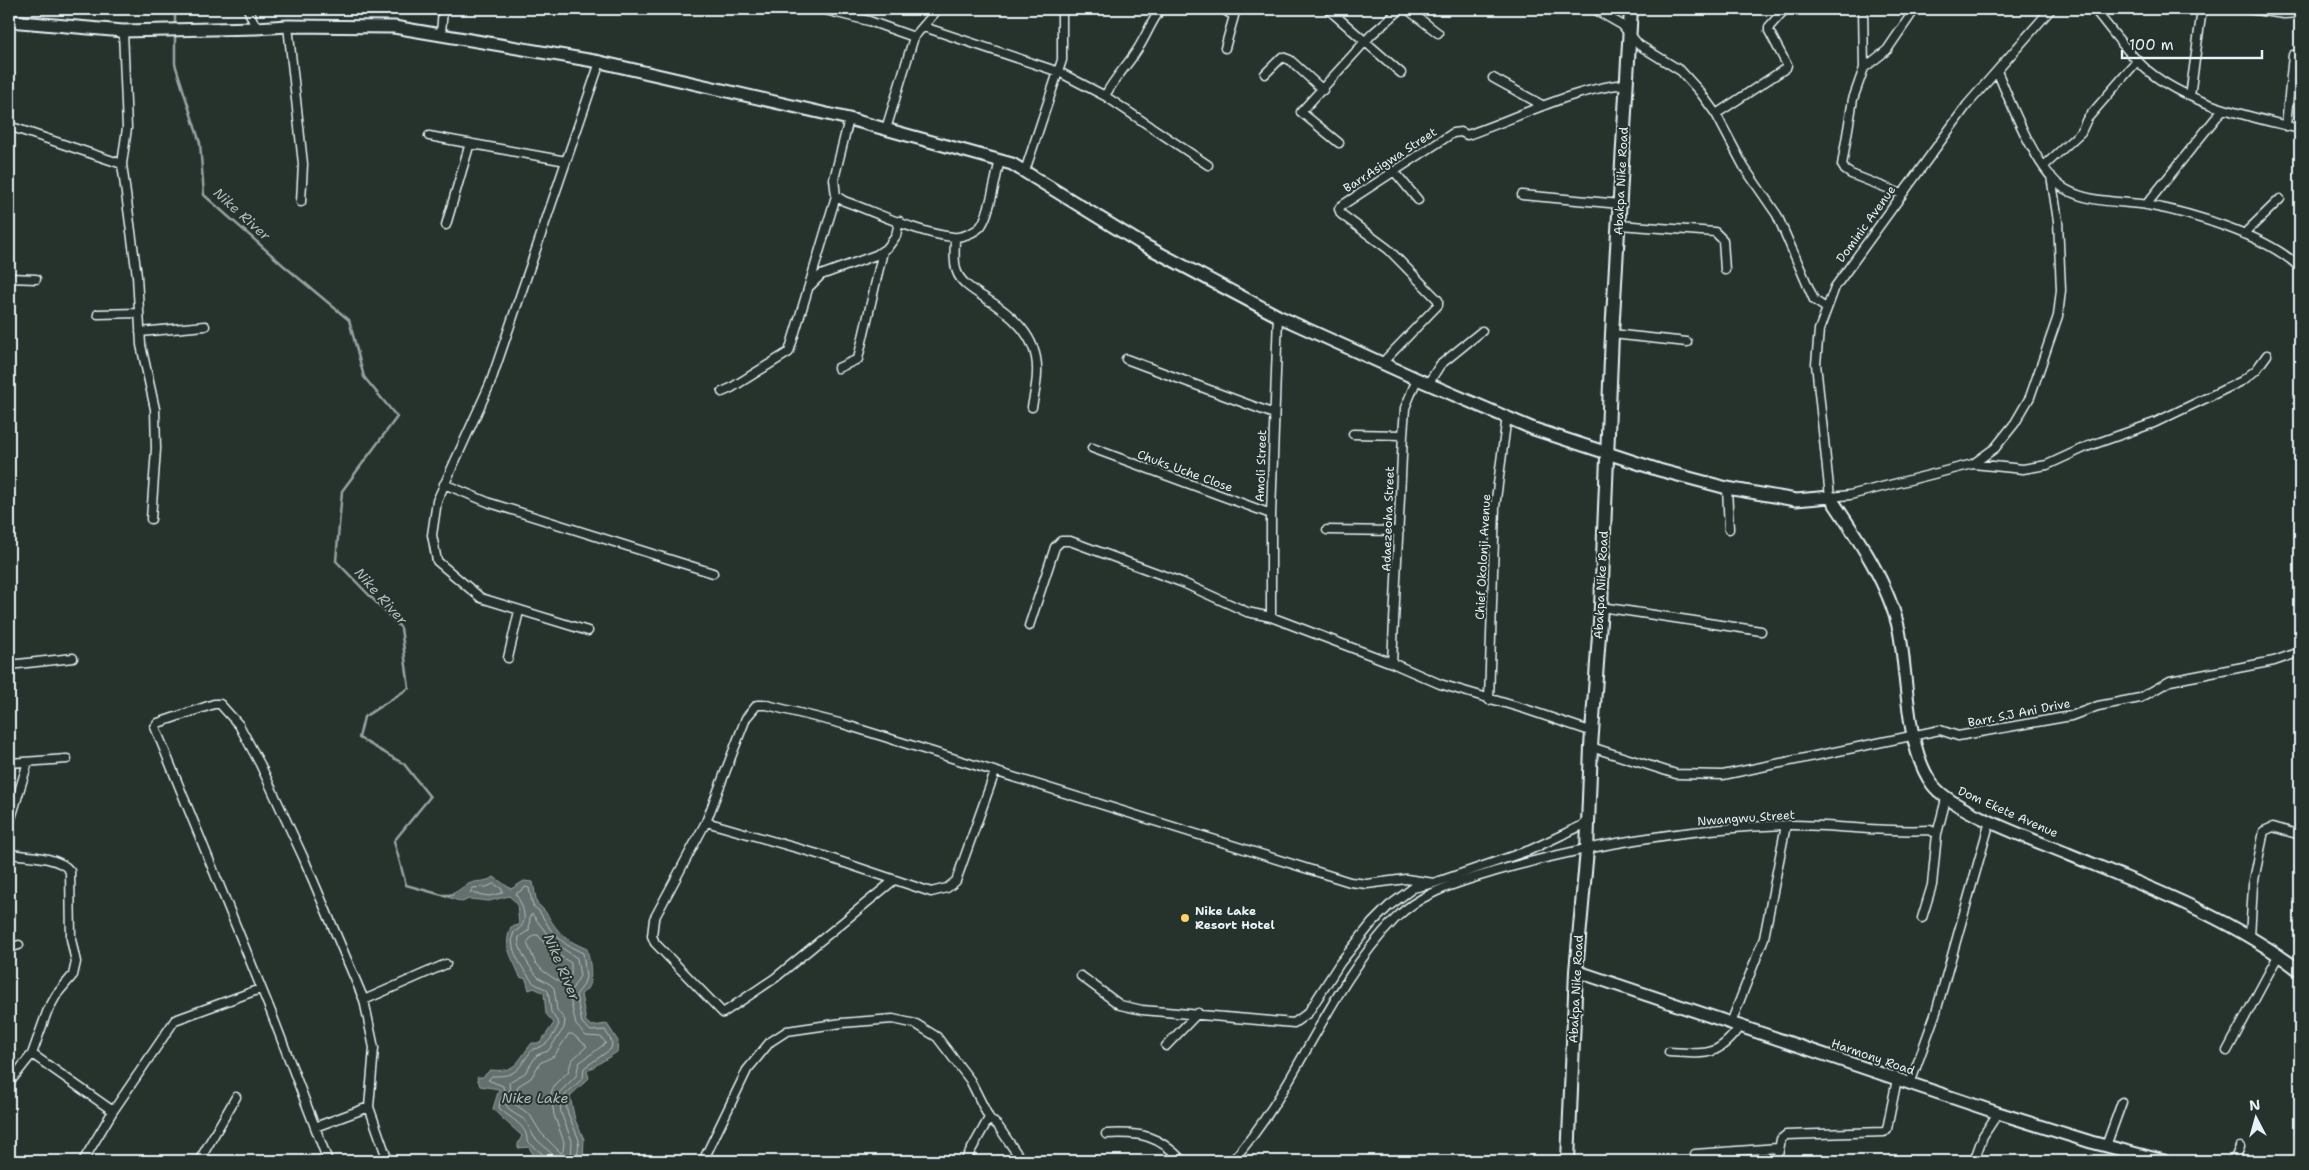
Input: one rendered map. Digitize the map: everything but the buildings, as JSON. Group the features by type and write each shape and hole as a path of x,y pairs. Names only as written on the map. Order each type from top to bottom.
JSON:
{"main road":[{"name":"Abakpa Nike Road","path":"1568,1161 1576,971 1587,850 1592,732 1601,607 1606,452 1625,84 1631,9"},
{"path":"9,21 123,31 288,26 394,27 441,33 600,62 849,119 1000,160 1025,171 1142,244 1278,316 1428,384 1534,428 1659,470 1727,488 1796,500 1830,497"},
{"name":"Dom Ekete Avenue","path":"1830,497 1877,573 1888,597 1898,629 1914,737 1925,774 1946,799 1990,821 2155,890 2250,937 2278,954 2300,971"},
{"name":"Harmony Road","path":"1576,971 1998,1113 2106,1146 2164,1161"}],"street":[{"path":"248,9 256,28"},
{"path":"441,33 443,9"},
{"path":"821,9 869,21 914,37"},
{"path":"886,129 914,37 938,9"},
{"path":"1025,171 1062,60 1062,9"},
{"path":"1105,96 1113,80 1136,52 1161,9"},
{"path":"1223,9 1234,16 1225,48"},
{"path":"1328,9 1401,73"},
{"path":"1339,144 1301,112 1365,42 1401,9"},
{"path":"1407,9 1438,34"},
{"path":"1594,9 1622,25 1639,45 1681,71 1716,114 1744,166 1777,215 1814,300 1826,308"},
{"path":"1716,114 1786,68 1787,64 1768,31 1769,27 1785,9"},
{"path":"1863,9 1864,68 1853,100 1842,165 1851,174 1902,194"},
{"path":"1864,68 1887,50 1915,9"},
{"name":"Dominic Avenue","path":"1830,497 1816,364 1819,330 1826,308 1846,269 1967,105 2051,9"},
{"path":"2094,9 2138,60 2163,82 2190,96 2223,109 2300,130"},
{"path":"2190,96 2202,9"},
{"path":"2248,9 2284,14 2300,13"},
{"path":"288,26 303,164 301,202"},
{"path":"924,27 1059,72 1105,96 1208,165"},
{"path":"123,31 127,128 122,164 137,276 141,345 155,409 156,449 151,519"},
{"path":"2286,126 2293,55"},
{"path":"1265,74 1282,57 1290,60 1323,90"},
{"path":"2044,166 2081,132 2087,119 2138,60"},
{"path":"588,631 480,598 437,561 432,535 434,515 444,484 461,451 490,384 600,62"},
{"path":"1997,71 2026,138 2051,176 2064,189 2090,198 2146,205 2212,221 2288,255 2300,268"},
{"path":"1493,78 1542,105"},
{"name":"Barr.Asigwa Street","path":"1382,363 1438,305 1438,300 1388,249 1341,214 1339,209 1341,206 1453,133 1462,132 1468,135 1542,105 1606,86 1625,84"},
{"path":"2146,205 2223,109"},
{"path":"722,392 789,352 836,196 836,172 849,119"},
{"path":"9,126 122,164"},
{"path":"429,136 566,161"},
{"path":"446,226 470,143"},
{"path":"836,196 844,201 899,221 955,238 972,232 981,226 990,204 1000,160"},
{"path":"1394,171 1418,200"},
{"path":"1830,497 1850,495 1973,464 1996,448 2015,423 2030,397 2058,316 2061,290 2058,221 2051,176"},
{"path":"1522,195 1620,204"},
{"path":"2244,234 2280,199"},
{"path":"808,288 821,275 883,251 894,240 899,221"},
{"path":"1619,225 1715,232 1723,240 1725,270"},
{"path":"955,238 956,272 961,279 969,287 998,306 1026,330 1030,338 1038,372 1032,407"},
{"path":"838,368 858,359 883,251"},
{"path":"9,278 36,279"},
{"path":"98,314 138,313"},
{"name":"Amoli Street","path":"1271,617 1271,514 1278,316"},
{"path":"140,332 206,326"},
{"path":"1428,384 1440,365 1482,331"},
{"path":"1612,334 1687,342"},
{"path":"1973,464 2023,470 2047,465 2086,447 2154,423 2242,382 2256,370 2266,355"},
{"path":"1126,359 1274,414"},
{"name":"Adaezeoha Street","path":"1392,663 1402,435 1405,408 1417,379"},
{"name":"Chief Okolonji Avenue","path":"1489,700 1495,507 1507,416"},
{"path":"1353,434 1402,435"},
{"name":"Chuks Uche Close","path":"1092,448 1271,514"},
{"path":"444,484 490,502 714,573"},
{"path":"1727,488 1729,529"},
{"path":"1327,530 1399,531"},
{"path":"1029,626 1055,547 1061,541 1070,542 1181,582 1247,612 1271,617 1392,663 1440,684 1489,700 1525,709 1592,732 1588,813 1585,824 1530,850 1434,883 1413,888 1389,906 1372,923 1340,963 1308,1013 1298,1021 1283,1023 1142,1010 1120,1006 1081,976"},
{"path":"1601,607 1762,632"},
{"path":"508,658 519,611"},
{"name":"Barr. S.J Ani Drive","path":"1592,747 1676,774 1723,775 1914,737 1940,730 1958,736 2071,716 2098,706 2140,698 2170,681 2274,661 2300,652"},
{"path":"9,665 73,658"},
{"path":"328,1161 155,727 158,724 214,704 224,707 239,725 260,764 304,859 364,1000 374,1048 369,1107 388,1161"},
{"path":"894,881 775,978 723,1013 655,943 652,936 654,919 706,822 746,718 757,705 767,705 843,724 1350,882 1367,884 1406,879 1434,883"},
{"path":"9,763 67,759"},
{"path":"9,825 28,762"},
{"path":"706,822 821,855 931,892 947,888 956,881 995,772"},
{"path":"1922,918 1932,882 1937,834 1946,799"},
{"path":"1910,1084 1936,1012 1990,821"},
{"path":"1669,1052 1709,1053 1723,1046 1735,1024 1764,938 1786,825"},
{"name":"Nwangwu Street","path":"1232,1161 1276,1103 1356,964 1396,918 1425,896 1453,884 1528,862 1619,842 1786,825 1930,830 1937,834"},
{"path":"2250,937 2253,885 2264,831 2273,827 2300,835"},
{"path":"9,854 44,858 70,871 71,939 76,962 73,975 57,994 48,1012 32,1054 9,1083"},
{"path":"9,948 19,945"},
{"path":"2227,1051 2278,954"},
{"path":"364,1000 446,964"},
{"path":"84,1161 113,1111 174,1020 260,989"},
{"path":"1166,1046 1198,1014"},
{"path":"703,1161 747,1070 770,1042 787,1032 833,1024 893,1019 916,1024 937,1037 970,1080 989,1118 998,1126 1022,1161"},
{"path":"32,1054 113,1111"},
{"path":"1777,1161 1781,1139 1792,1134 1884,1132 1887,1129 1897,1079"},
{"path":"199,1161 236,1098"},
{"path":"2106,1146 2122,1102"},
{"path":"315,1128 369,1107"},
{"path":"1974,1161 1977,1148 1998,1113"},
{"path":"965,1161 989,1118"},
{"path":"1106,1134 1140,1134 1153,1138 1184,1161"},
{"path":"2234,1161 2240,1147"},
{"path":"1695,1154 1778,1148"}],"water":[{"name":"Nike Lake","path":"494,877 511,889 524,881 533,882 537,904 560,933 587,949 591,974 589,986 581,994 586,1022 592,1026 607,1024 618,1041 617,1052 587,1071 589,1078 570,1096 575,1120 584,1139 583,1161 547,1161 535,1158 529,1147 518,1148 522,1136 493,1109 499,1089 480,1086 477,1077 483,1077 490,1070 506,1070 511,1068 532,1043 540,1043 554,1023 546,1014 544,993 534,988 529,990 526,979 520,977 508,947 511,927 519,925 517,903 509,896 489,901 469,899 462,902 442,895 455,893 471,883"}],"waterway":[{"name":"Nike River","path":"175,9 175,27"},
{"name":"Nike River","path":"175,33 175,64 200,143 204,195 349,320 364,377 397,417 342,491 336,561 401,628 409,688 364,717 359,738 404,764 430,797 394,841 406,885 442,895 452,895"}],"place":[{"name":"Nike Lake Resort Hotel","path":"1185,918"}]}
